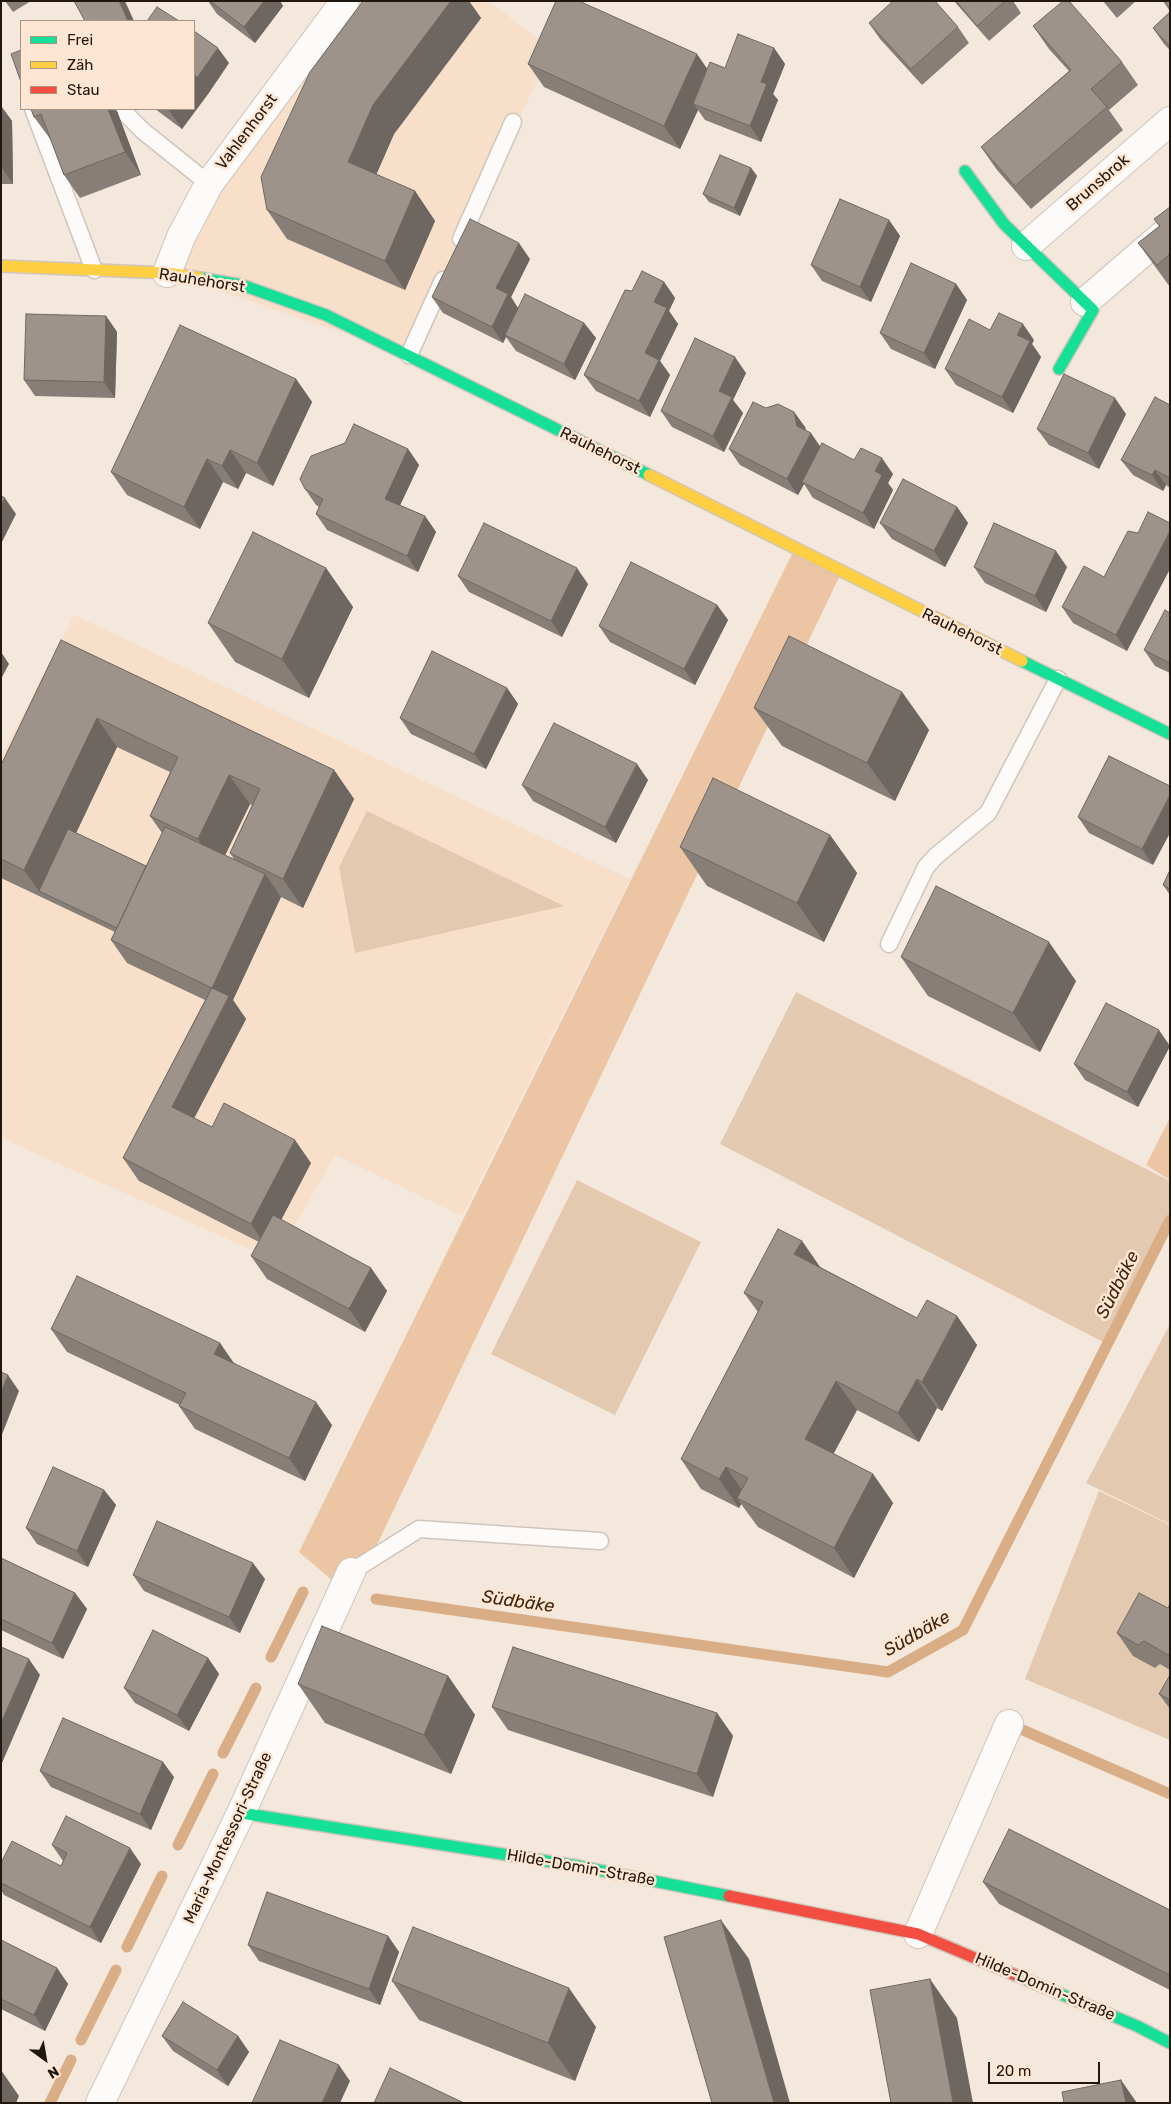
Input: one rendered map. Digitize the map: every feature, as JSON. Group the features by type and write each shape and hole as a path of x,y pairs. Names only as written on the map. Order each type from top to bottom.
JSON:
{"street":[{"name":"Vahlenhorst","path":"167,274 181,236 209,184 345,1"},
{"name":"Brunsbrok","path":"1026,246 1170,121"},
{"path":"964,171 1004,224 1093,310 1060,369"},
{"path":"1085,302 1170,229"},
{"name":"Rauhehorst","path":"1,266 167,274 242,285 326,315 409,355 513,410 1170,734"},
{"name":"Maria-Montessori-Straße","path":"100,2103 241,1813 352,1572"},
{"path":"918,1934 1009,1724"},
{"name":"Hilde-Domin-Straße","path":"241,1813 578,1866 918,1934 1137,2026 1170,2043"}],"lane":[{"path":"33,110 94,270"},
{"path":"122,110 142,131 209,184"},
{"path":"409,355 513,122"},
{"path":"889,944 926,866 946,847 988,814 1058,679"},
{"path":"352,1572 419,1530 600,1541"}],"shaded area":[{"path":"349,1 488,1 552,49 409,355 167,273 189,235"},
{"path":"795,548 842,571 352,1597 299,1552"},
{"path":"74,615 630,879 462,1216 335,1155 275,1260 1,1138 1,757"},
{"path":"367,811 564,906 355,953 339,867"},
{"path":"796,992 1170,1181 1170,1220 1107,1344 720,1144"},
{"path":"1170,1118 1170,1180 1146,1165"},
{"path":"577,1180 701,1242 615,1415 491,1354"},
{"path":"1170,1324 1170,1524 1086,1483"},
{"path":"1099,1491 1170,1525 1170,1740 1025,1679"}],"building":[{"path":"74,1 119,1 128,20 84,20"},
{"path":"210,1 264,1 244,27"},
{"path":"363,1 451,1 373,105 348,162 415,191 385,261 267,210 261,177 310,72"},
{"path":"556,1 579,1 697,54 664,126 528,64"},
{"path":"893,1 935,1 958,27 911,69 869,23"},
{"path":"956,1 1005,1 977,26"},
{"path":"1063,1 1069,1 1122,62 1091,89 1107,107 1015,186 981,147 1071,70 1033,26"},
{"path":"1164,1 1170,1 1170,8"},
{"path":"157,7 177,20 148,20"},
{"path":"1170,12 1170,47 1153,28"},
{"path":"195,32 218,48 197,78 195,75"},
{"path":"738,34 774,48 761,82 767,84 750,126 693,104 710,62 725,68"},
{"path":"20,50 20,79 11,54"},
{"path":"31,110 108,110 125,152 64,175 41,114 34,117"},
{"path":"1,136 2,168 1,168"},
{"path":"720,155 751,168 734,208 703,194"},
{"path":"840,199 889,220 860,287 811,265"},
{"path":"1170,207 1170,254 1157,265 1138,243 1160,226 1154,219"},
{"path":"470,219 519,243 496,288 508,294 492,327 432,297"},
{"path":"911,263 956,284 924,353 880,333"},
{"path":"642,271 664,282 654,302 667,308 645,353 659,360 639,401 584,375 625,290 632,291"},
{"path":"525,294 584,323 564,364 505,335"},
{"path":"999,313 1023,324 1017,335 1030,341 1002,397 945,369 969,319 990,330"},
{"path":"26,314 106,316 104,382 24,380"},
{"path":"180,325 296,379 257,463 230,450 222,466 207,459 184,507 111,472"},
{"path":"695,338 735,357 719,391 732,397 713,436 661,411"},
{"path":"1064,374 1115,398 1088,453 1037,429"},
{"path":"1155,397 1170,405 1170,478 1155,470 1152,475 1121,460"},
{"path":"753,402 766,408 778,404 794,412 797,426 811,433 787,479 729,449"},
{"path":"354,424 408,449 385,499 425,516 407,556 316,514 323,499 305,489 300,479 311,456 345,443"},
{"path":"822,443 854,460 861,448 882,458 875,471 882,475 863,513 802,482"},
{"path":"903,479 957,507 934,551 880,523"},
{"path":"1,496 5,498 1,505"},
{"path":"1148,512 1170,523 1170,531 1116,635 1062,607 1084,566 1104,577 1128,531 1138,533"},
{"path":"484,523 577,568 551,621 458,576"},
{"path":"994,523 1056,551 1035,596 974,567"},
{"path":"253,532 326,568 282,659 208,623"},
{"path":"631,562 717,605 684,669 599,626"},
{"path":"1165,610 1170,613 1170,663 1144,650"},
{"path":"789,636 902,692 867,763 754,708"},
{"path":"61,640 334,770 283,879 230,853 260,789 229,775 198,839 150,816 178,757 97,718 24,870 1,859 1,765"},
{"path":"432,651 507,688 474,754 400,718"},
{"path":"554,723 637,764 605,827 522,785"},
{"path":"1109,756 1170,786 1170,795 1142,849 1078,817"},
{"path":"713,778 830,835 797,903 680,847"},
{"path":"165,827 265,874 212,988 111,940"},
{"path":"68,829 146,866 117,928 39,891"},
{"path":"1170,870 1170,889 1163,885"},
{"path":"936,886 1049,942 1013,1013 901,957"},
{"path":"212,988 229,996 172,1107 212,1127 224,1103 295,1140 251,1224 123,1158"},
{"path":"1106,1003 1159,1030 1127,1092 1074,1064"},
{"path":"273,1215 371,1268 349,1309 251,1256"},
{"path":"778,1229 802,1241 794,1254 917,1318 927,1300 957,1316 922,1382 917,1379 898,1413 836,1381 805,1439 873,1474 834,1548 737,1498 748,1478 726,1467 719,1479 681,1459 763,1302 744,1293"},
{"path":"77,1276 220,1343 214,1354 316,1402 289,1458 179,1406 186,1393 51,1329"},
{"path":"1,1372 8,1375 1,1392"},
{"path":"53,1467 104,1490 77,1551 26,1528"},
{"path":"157,1521 253,1563 229,1617 133,1575"},
{"path":"1,1558 75,1593 52,1643 1,1619"},
{"path":"1139,1593 1168,1608 1170,1604 1170,1656 1144,1641 1138,1645 1117,1633"},
{"path":"322,1626 448,1676 424,1735 298,1684"},
{"path":"153,1630 208,1658 177,1715 124,1688"},
{"path":"1,1647 29,1659 1,1723"},
{"path":"513,1647 717,1713 697,1774 492,1707"},
{"path":"1170,1675 1170,1700 1159,1694"},
{"path":"63,1718 163,1762 140,1814 40,1771"},
{"path":"66,1816 130,1848 90,1927 1,1883 1,1863 12,1841 61,1866 67,1853 52,1845"},
{"path":"1009,1829 1170,1910 1170,1975 983,1882"},
{"path":"267,1892 388,1936 369,1989 248,1945"},
{"path":"721,1920 774,2103 712,2103 664,1937"},
{"path":"413,1927 569,1988 548,2043 392,1981"},
{"path":"1,1940 57,1968 34,2015 1,1999"},
{"path":"930,1979 953,2103 891,2103 870,1990"},
{"path":"183,2002 238,2036 217,2070 162,2036"},
{"path":"280,2040 339,2065 322,2103 252,2103"},
{"path":"390,2068 464,2103 374,2103"},
{"path":"1121,2080 1126,2103 1064,2103 1062,2092"}],"waterway":[{"name":"Südbäke","path":"376,1599 888,1672 963,1630 1170,1220"},
{"name":"Südbäke","path":"271,1657 303,1592"},
{"name":"Südbäke","path":"223,1753 256,1688"},
{"path":"1009,1724 1170,1794"},
{"name":"Südbäke","path":"178,1845 213,1774"},
{"name":"Südbäke","path":"127,1947 162,1876"},
{"name":"Südbäke","path":"81,2040 116,1970"},
{"name":"Südbäke","path":"50,2103 71,2060"}],"traffic: fast":[{"path":"965,171 1004,224 1093,310 1059,369"},
{"path":"200,278 242,285 326,315 649,475"},
{"path":"1022,661 1170,734"},
{"path":"241,1813 578,1866 729,1896"},
{"path":"1015,1975 1137,2026 1170,2043"}],"traffic: slow":[{"path":"1,266 167,273 200,278"},
{"path":"649,475 1022,661"}],"traffic: jam":[{"path":"729,1896 918,1934 1015,1975"}]}
